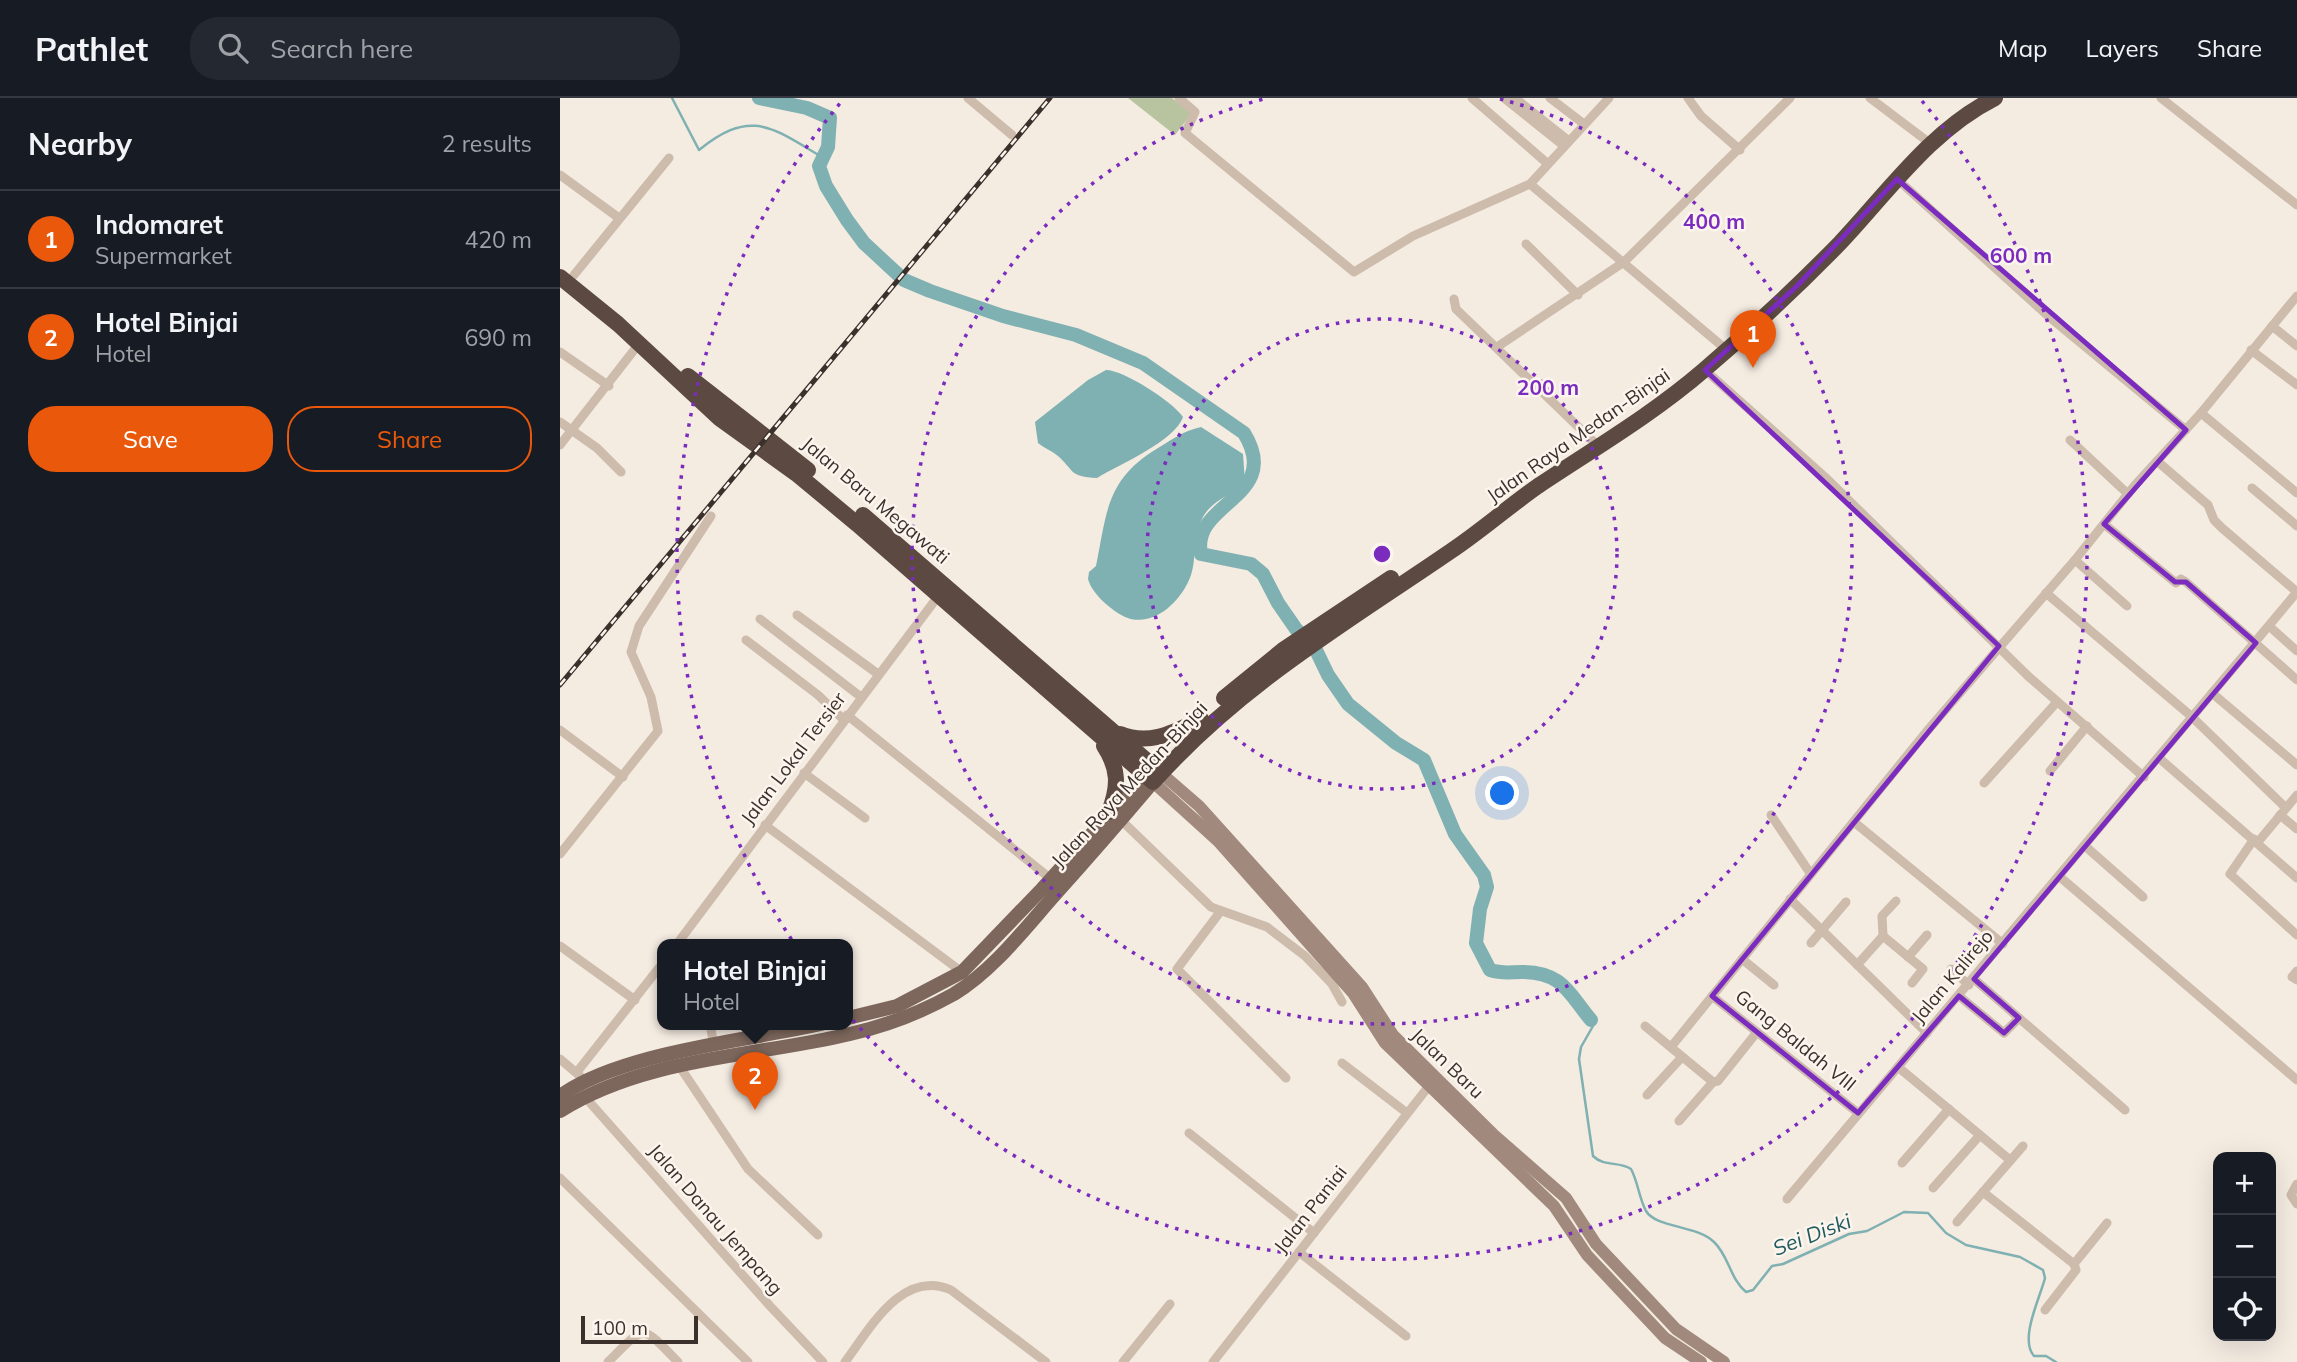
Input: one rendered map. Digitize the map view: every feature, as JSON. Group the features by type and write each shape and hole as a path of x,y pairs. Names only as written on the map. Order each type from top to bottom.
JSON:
{"highway":[{"name":"Jalan Raya Medan-Binjai","path":"1342,616 1636,422 1705,370 1929,142 1980,98"},
{"name":"Jalan Raya Medan-Binjai","path":"1153,774 1201,719 1342,616 1665,393 1732,340 1840,242 1929,142 1995,98"},
{"name":"Jalan Baru Megawati","path":"560,263 567,276 719,418 798,475 938,589"},
{"name":"Jalan Baru Megawati","path":"567,276 775,444 1102,733 1153,774"},
{"name":"Jalan Raya Medan-Binjai","path":"1153,774 1287,655"},
{"path":"1102,733 1151,739 1165,737 1201,719"},
{"path":"1102,733 1116,771 1115,816"}],"main road":[{"name":"Jalan Raya Medan-Binjai","path":"560,1111 582,1084 680,1068 851,1034 895,1021 954,993 975,979 1021,933 1115,816 1153,774"},
{"name":"Jalan Raya Medan-Binjai","path":"853,1015 897,1006 961,972 1115,816"},
{"name":"Jalan Raya Medan-Binjai","path":"560,1096 582,1084 648,1059 775,1030"}],"street":[{"path":"968,98 1012,135"},
{"path":"1179,98 1195,111 1185,133 1354,272 1413,236 1530,184 1604,100"},
{"path":"1472,98 1548,164"},
{"path":"1504,98 1567,144"},
{"path":"1515,98 1567,144"},
{"path":"1550,98 1584,124"},
{"path":"1688,98 1701,116 1741,150"},
{"path":"1497,347 1624,262 1741,150 1790,98"},
{"path":"1870,98 1929,142"},
{"path":"2161,98 2297,205"},
{"path":"567,276 669,158"},
{"path":"560,175 619,218"},
{"path":"1897,179 2047,315 2186,430"},
{"path":"1530,184 1624,262 1732,340"},
{"path":"1526,244 1577,295"},
{"path":"1454,299 1456,309 1594,442"},
{"path":"1671,1047 1810,873 1999,646 2296,300"},
{"path":"2272,326 2297,346"},
{"path":"560,445 609,386 638,345"},
{"path":"2251,350 2297,385"},
{"path":"560,352 609,386"},
{"path":"1705,370 1825,477 2057,702 2144,777"},
{"path":"2201,413 2297,494"},
{"path":"560,422 597,448 621,472"},
{"path":"2070,440 2128,494"},
{"path":"2157,461 2208,505 2212,517 2222,528 2297,592"},
{"path":"2252,488 2297,526"},
{"path":"560,855 658,731 651,697 631,652 636,634 711,516"},
{"path":"2104,524 2175,583 2181,579 2186,582 2297,680"},
{"path":"2075,560 2127,606"},
{"name":"Jalan Lokal Tersier","path":"681,939 938,589"},
{"name":"Jalan Kalirejo","path":"1787,1199 2297,592"},
{"path":"2046,593 2191,716 2297,829"},
{"path":"797,615 878,674"},
{"path":"760,619 861,697"},
{"path":"2269,626 2297,651"},
{"path":"746,640 1051,878"},
{"path":"2211,693 2297,765"},
{"path":"1984,783 2057,702"},
{"path":"2050,771 2087,726"},
{"path":"560,730 623,777"},
{"path":"2159,758 2297,878"},
{"path":"804,773 865,818"},
{"name":"Jalan Baru","path":"1153,774 1199,806 1322,961 1362,987 1392,1035 1432,1082 1554,1206 1587,1255 1665,1338 1701,1362"},
{"path":"2297,795 2230,874 2297,935"},
{"path":"1115,816 1220,912 1267,927 1322,961 1342,1002"},
{"path":"1771,816 1810,873"},
{"path":"1854,822 2003,944"},
{"path":"765,825 961,972"},
{"path":"2085,846 2143,897"},
{"path":"2060,877 2297,1080"},
{"path":"1790,899 1927,1033"},
{"path":"1896,901 1882,916 1884,936 1923,969 1912,983"},
{"path":"1811,943 1846,902"},
{"path":"1220,912 1177,970 1286,1078"},
{"path":"1908,957 1927,934"},
{"path":"1857,965 1884,936"},
{"path":"560,946 635,1000"},
{"path":"1742,960 1774,985"},
{"path":"1951,970 2019,1018 2125,1110"},
{"path":"582,1084 635,1000 657,971"},
{"path":"2297,971 2292,977 2297,980"},
{"name":"Gang Baldah VIII","path":"1712,996 1858,1113"},
{"path":"1959,996 2004,1033 2019,1018"},
{"path":"1645,1026 1713,1082"},
{"path":"711,1030 714,1046"},
{"path":"1679,1121 1713,1082 1718,1081 1757,1032"},
{"path":"1647,1095 1682,1057"},
{"name":"Jalan Danau Jempang","path":"560,1059 770,1306 823,1362"},
{"path":"1342,1063 1407,1113"},
{"path":"1898,1067 2010,1160"},
{"path":"680,1068 748,1169 818,1235"},
{"name":"Jalan Baru","path":"1432,1082 1566,1198 1596,1244 1676,1329 1724,1362"},
{"name":"Jalan Paniai","path":"1213,1362 1432,1082"},
{"path":"1902,1163 1949,1110"},
{"path":"1189,1133 1314,1233"},
{"path":"1933,1188 1980,1135"},
{"path":"1956,1222 2023,1146"},
{"path":"560,1178 748,1362"},
{"path":"2297,1184 2291,1195 2297,1204"},
{"path":"1983,1192 2074,1264 2076,1270 2045,1310"},
{"path":"2074,1264 2107,1223"},
{"path":"1299,1252 1406,1336"},
{"path":"845,1362 892,1301 915,1289 934,1286 951,1290 1046,1362"},
{"path":"1123,1362 1170,1304"},
{"path":"608,1362 642,1332 650,1334 678,1362"}],"highlighted area":[{"path":"1897,179 2186,430 2104,524 2175,582 2186,582 2256,643 1974,979 2019,1018 2004,1033 1959,996 1858,1113 1712,996 1999,646 1705,370 1797,286"}],"green space":[{"path":"1128,98 1172,98 1192,113 1175,135"}],"water":[{"path":"1106,370 1124,375 1148,388 1183,417 1169,435 1146,451 1097,478 1081,476 1073,472 1056,454 1038,443 1035,422 1088,380"},
{"path":"1201,427 1243,454 1245,483 1212,506 1203,517 1197,532 1191,575 1174,603 1156,616 1146,619 1125,617 1103,601 1088,579 1089,572 1096,566 1112,498 1118,485 1141,460 1178,436"}],"waterway":[{"path":"672,98 699,150 717,137 747,126 761,127 789,137 822,157"},
{"path":"759,98 807,108 830,118 828,147 819,166 826,186 864,243 904,280 1003,316 1076,335 1143,363 1244,433 1253,455 1253,472 1245,486 1209,522 1201,537 1201,554 1251,564 1263,574 1278,603 1296,629 1315,648 1328,675 1348,704 1396,743 1424,760 1455,834 1484,875 1487,887 1480,909 1476,943 1490,970 1536,973 1556,980 1591,1020"},
{"name":"Sei Diski","path":"1591,1020 1593,1026 1581,1047 1579,1059 1593,1156 1602,1162 1631,1169 1646,1211 1651,1217 1698,1232 1714,1242 1736,1281 1746,1292 1753,1290 1772,1266 1783,1264 1849,1234 1867,1231 1904,1212 1928,1213 1946,1233 1966,1245 2020,1257 2043,1270 2045,1278 2032,1318 2030,1349 2034,1356 2046,1356 2056,1362"}],"railway":[{"path":"560,685 1050,98"}],"place":[{"name":"Indomaret","path":"1753,368"},
{"name":"Hotel Binjai","path":"755,1110"}]}
